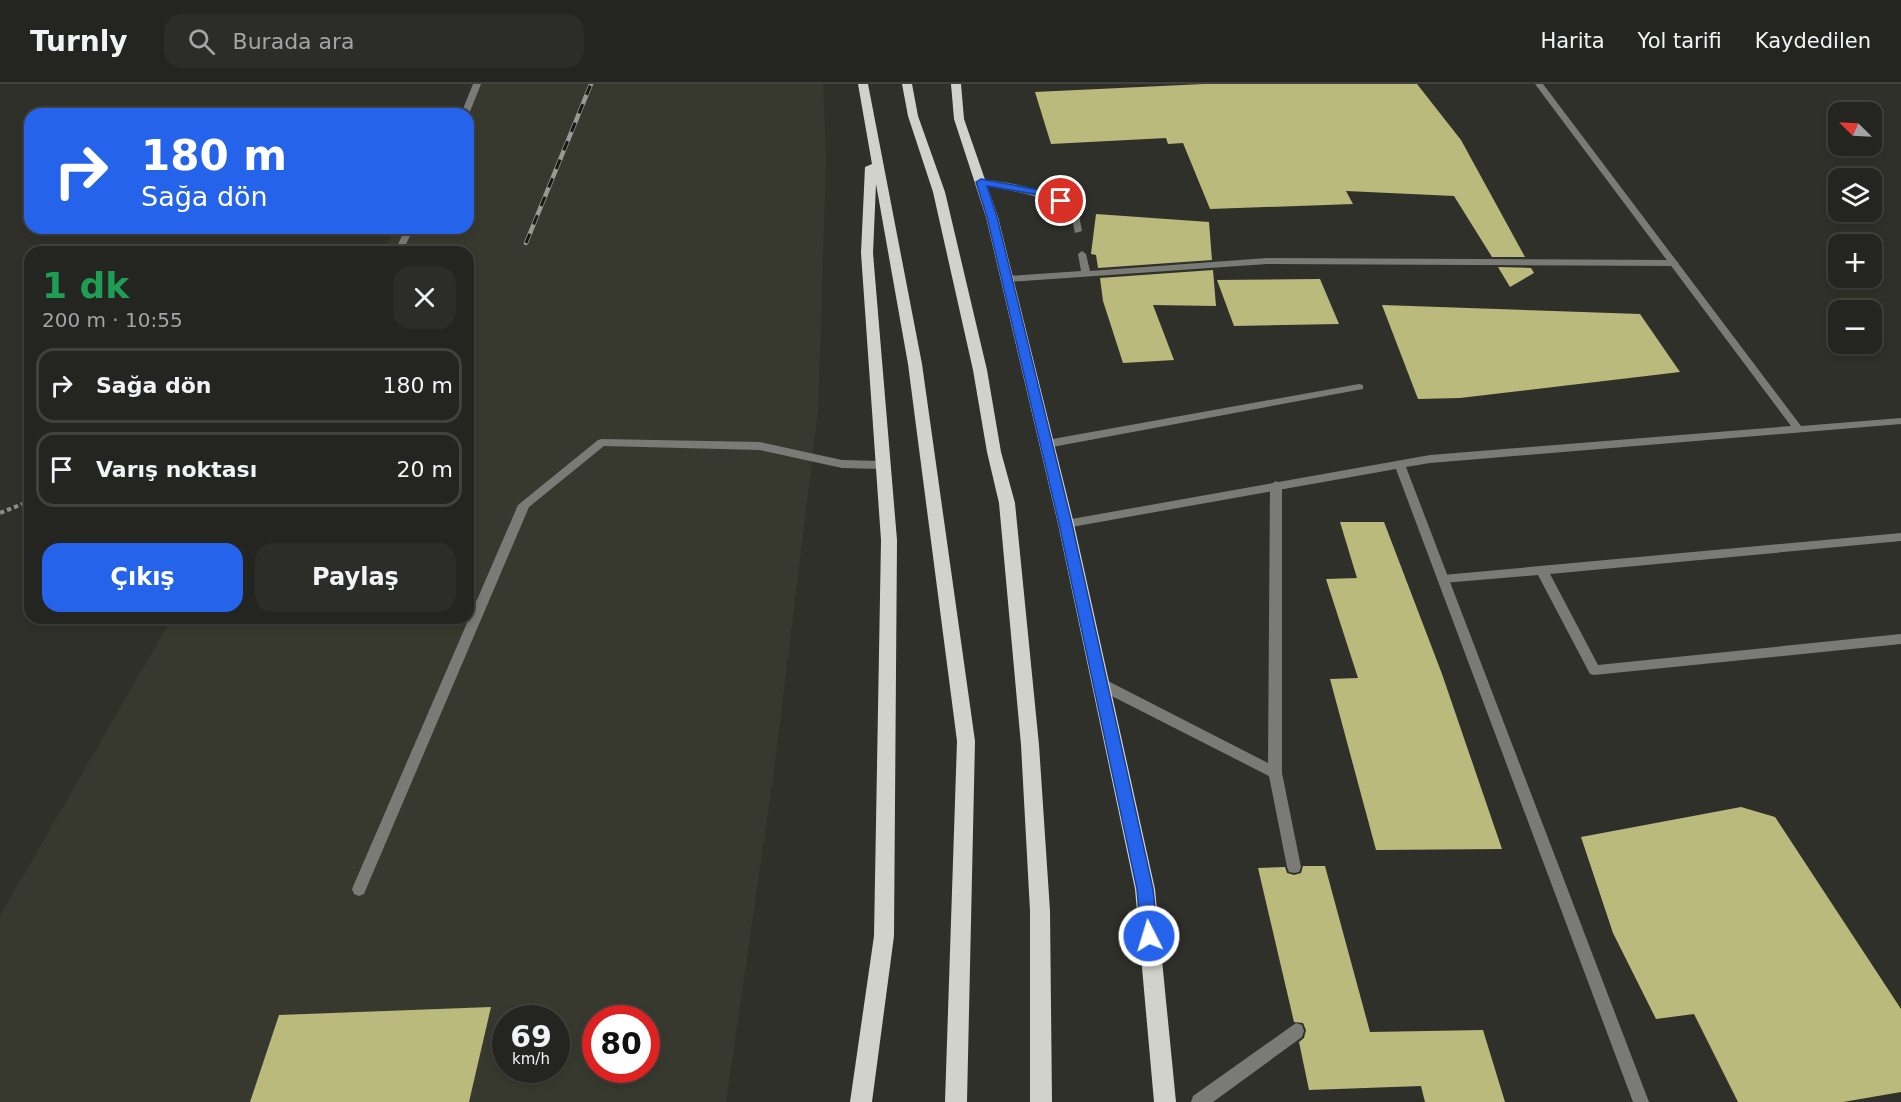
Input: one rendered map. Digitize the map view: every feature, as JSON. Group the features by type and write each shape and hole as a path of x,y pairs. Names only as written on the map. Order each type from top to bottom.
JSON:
{"highway":[{"path":"863,84 915,364 966,741 956,1102"},
{"path":"907,84 913,116 939,192 980,370 994,452 1007,503 1030,745 1040,911 1041,1102"},
{"path":"956,84 959,119 992,217 1066,524 1145,889 1165,1102"},
{"path":"861,1102 884,936 889,540 867,253 873,136"}],"street":[{"path":"467,108 477,84"},
{"path":"1539,84 1798,429"},
{"path":"981,182 1036,192 1061,201 1074,210 1078,231"},
{"path":"1082,254 1086,273"},
{"path":"1007,279 1267,261 1674,263"},
{"path":"1047,444 1359,387"},
{"path":"1066,524 1430,459 1901,421"},
{"path":"474,621 524,505 602,442 760,446 842,464 882,465"},
{"path":"1400,464 1641,1102"},
{"path":"1276,485 1275,773 1294,867"},
{"path":"1443,579 1901,537"},
{"path":"1542,570 1594,670 1901,639"},
{"path":"359,889 473,624"},
{"path":"1101,684 1275,773"},
{"path":"1199,1102 1296,1031"}],"path":[{"path":"0,513 24,503"}],"shaded area":[{"path":"476,84 823,84 826,161 818,411 774,771 726,1102 0,1102 0,916 169,624 474,624 474,246 385,246 392,234 474,234 474,108 462,108"}],"building":[{"path":"1204,84 1417,84 1461,140 1525,257 1492,257 1454,196 1346,191 1353,204 1210,209 1183,143 1168,144 1166,138 1051,144 1035,92"},
{"path":"1096,214 1209,222 1212,260 1098,268 1096,255 1091,254"},
{"path":"1498,267 1531,268 1534,273 1510,287"},
{"path":"1213,270 1216,306 1153,305 1174,360 1123,363 1103,301 1100,278"},
{"path":"1320,279 1339,324 1234,326 1217,280"},
{"path":"1382,305 1640,314 1680,372 1460,398 1418,399"},
{"path":"1340,522 1384,522 1442,674 1502,849 1376,850 1330,679 1358,678 1326,579 1357,578"},
{"path":"1741,807 1775,817 1901,1009 1901,1092 1843,1102 1738,1102 1694,1014 1656,1019 1613,933 1581,837"},
{"path":"1303,866 1325,866 1370,1032 1483,1030 1505,1102 1425,1102 1421,1086 1309,1090 1299,1042 1304,1038 1306,1030 1303,1023 1294,1022 1258,868 1285,867 1287,873 1294,875 1301,873"},
{"path":"491,1007 469,1102 250,1102 279,1015"}],"railway":[{"path":"526,243 591,84"}],"route":[{"path":"1061,201 1036,192 981,182 992,217 1066,524 1145,889 1149,936"}]}
